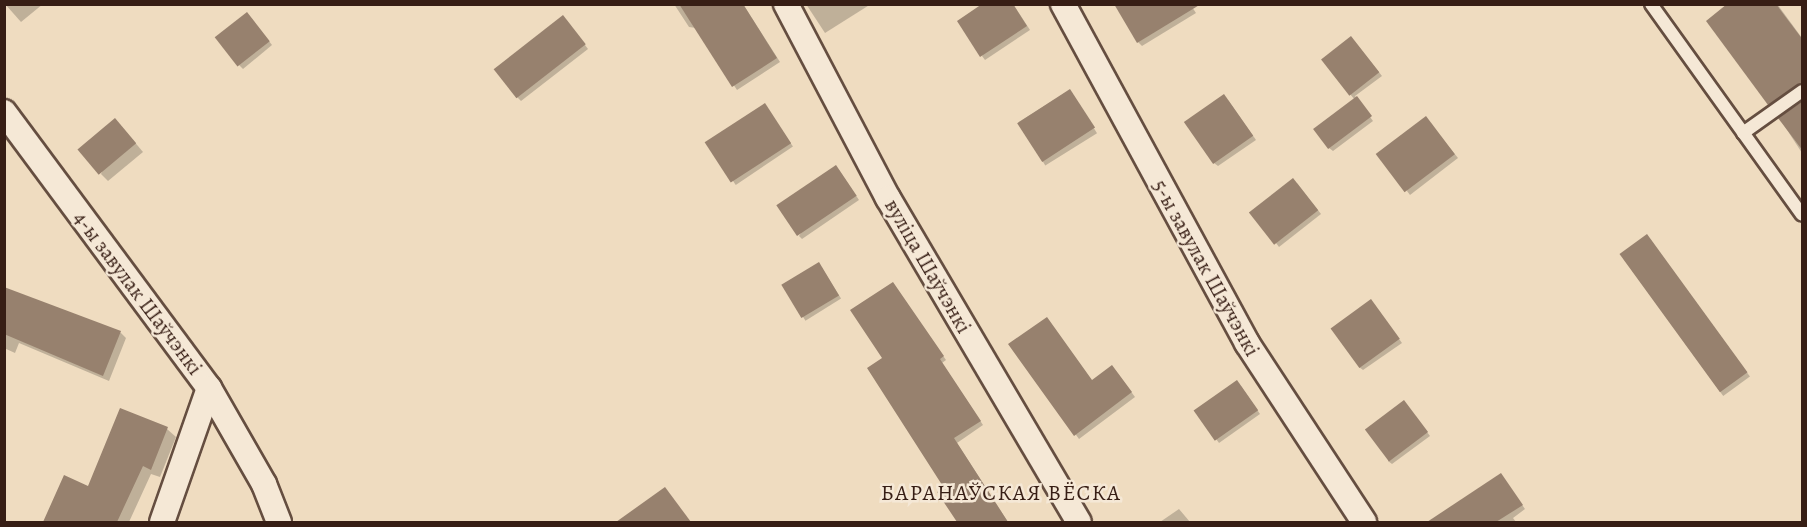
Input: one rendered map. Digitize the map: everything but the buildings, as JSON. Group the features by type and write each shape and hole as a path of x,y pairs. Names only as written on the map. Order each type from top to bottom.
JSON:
{"street":[{"name":"вуліца Шаўчэнкі","path":"786,4 888,198 1079,522"},
{"name":"5-ы завулак Шаўчэнкі","path":"1064,4 1247,343 1364,522"},
{"name":"4-ы завулак Шаўчэнкі","path":"4,112 209,388 162,522"},
{"path":"209,388 264,484 279,522"}],"lane":[{"path":"1651,4 1803,215"},
{"path":"1743,133 1803,91"}],"district":[{"name":"БАРАНАЎСКАЯ ВЁСКА","path":"1001,494"}]}
